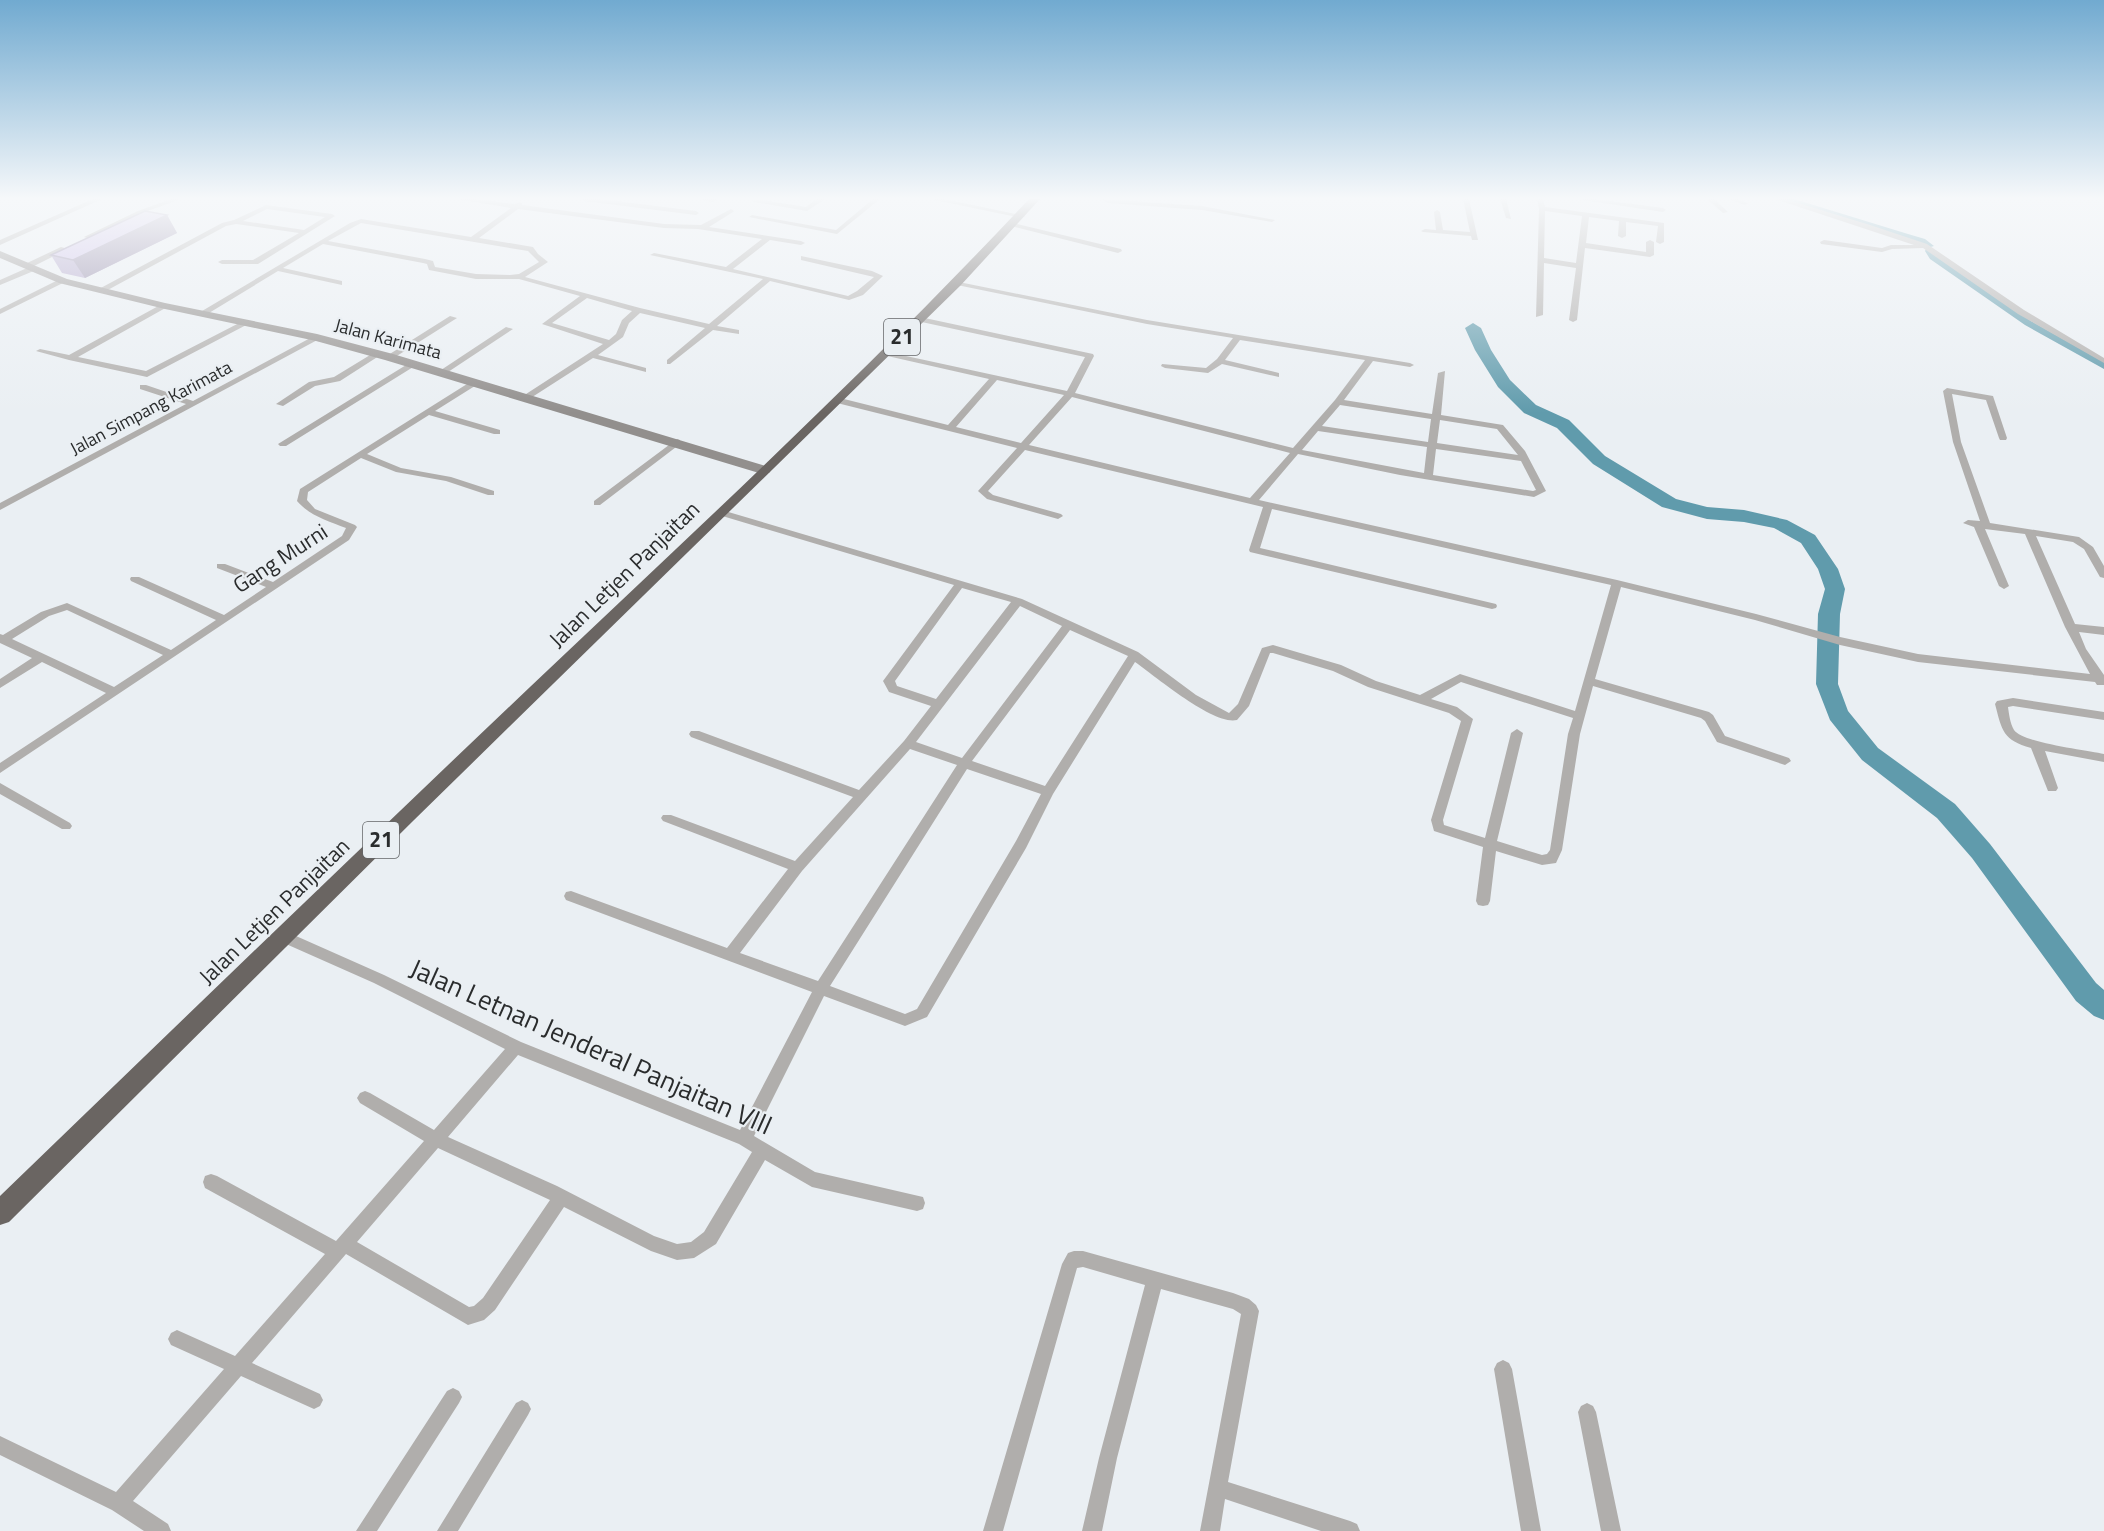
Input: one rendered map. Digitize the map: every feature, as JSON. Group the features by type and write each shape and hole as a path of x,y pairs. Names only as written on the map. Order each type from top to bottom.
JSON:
{"highway":[{"name":"21","path":"764,470 969,270"},
{"name":"Jalan Letjen Panjaitan","path":"0,1213 282,936 764,470"}],"main road":[{"name":"Jalan Karimata","path":"39,270 63,281 383,355 764,470"}],"street":[{"path":"0,283 24,270"},
{"path":"101,290 137,270"},
{"path":"201,314 274,270"},
{"path":"288,270 339,283"},
{"path":"444,270 481,278 506,278 521,276 530,270"},
{"path":"735,270 849,298 860,293 879,276 860,270"},
{"path":"1539,315 1540,270"},
{"path":"1573,320 1579,270"},
{"path":"1960,270 2021,312 2104,361"},
{"path":"521,276 638,310 736,332"},
{"path":"670,362 770,278"},
{"path":"0,312 63,281"},
{"path":"957,283 1072,307 1410,365"},
{"path":"586,295 546,324 609,343"},
{"path":"69,358 165,306"},
{"path":"526,398 620,335 625,322 638,310"},
{"path":"280,404 312,384 337,379 453,318"},
{"path":"920,320 1088,354 1091,359 1070,394 1024,448 988,485 984,494 1058,516"},
{"path":"40,351 147,374 246,323"},
{"path":"442,372 509,329"},
{"path":"1165,366 1206,372 1220,361 1238,337"},
{"name":"Jalan Simpang Karimata","path":"0,507 317,338"},
{"path":"886,353 1070,394 1294,451 1428,476 1540,493 1540,488 1524,459 1500,427 1338,402"},
{"path":"591,355 643,370"},
{"path":"1252,502 1294,451 1317,428 1371,358"},
{"path":"1220,361 1276,375"},
{"path":"283,444 414,364"},
{"path":"1428,476 1442,373"},
{"path":"950,429 994,377"},
{"name":"Gang Murni","path":"0,769 349,534 352,527 350,524 312,511 304,505 302,494 306,488 475,382"},
{"path":"143,387 194,404"},
{"path":"2002,438 1990,398 1947,391 1977,524 2004,586"},
{"path":"836,400 1024,448 1252,502 1617,583 1840,641 1918,658 2102,681"},
{"path":"429,412 496,432"},
{"path":"1317,428 1524,459"},
{"path":"597,503 677,442"},
{"path":"361,455 399,471 448,479 491,494"},
{"path":"1268,505 1254,550 1492,606"},
{"path":"722,513 1018,601 1134,655 1192,699 1227,717 1233,717 1243,706 1269,649 1277,649 1336,668 1372,684 1453,710 1467,719 1437,820 1438,828 1542,860 1551,859 1556,850 1574,734 1617,583"},
{"path":"1977,524 2064,536 2083,542 2104,574"},
{"path":"2029,532 2070,627 2102,681"},
{"path":"221,566 274,585"},
{"path":"135,579 224,619"},
{"path":"938,704 893,689 888,684 960,584"},
{"path":"730,955 797,867 908,744 1018,601"},
{"path":"2,639 55,609 66,606 171,654"},
{"path":"744,1139 820,990 964,764 1068,625"},
{"path":"2070,627 2104,631"},
{"path":"2,639 115,692"},
{"path":"571,896 905,1020 922,1013 1016,854 1048,792 1134,655"},
{"path":"0,684 40,658"},
{"path":"1420,700 1460,678 1579,716"},
{"path":"1589,681 1705,715 1721,739 1785,761"},
{"path":"2104,716 2013,702 2002,703 2009,732 2015,738 2104,758"},
{"path":"1483,901 1490,844 1516,733"},
{"path":"695,734 860,795"},
{"path":"908,744 1048,792"},
{"path":"2036,744 2052,788"},
{"path":"0,788 66,826"},
{"path":"667,818 797,867"},
{"name":"Jalan Letnan Jenderal Panjaitan VIII","path":"282,936 379,979 516,1047 744,1139 812,1179 917,1203"},
{"path":"119,1503 516,1047"},
{"path":"364,1098 436,1139 561,1197 651,1243 677,1252 694,1250 710,1238 762,1150"},
{"path":"211,1182 468,1316 478,1314 489,1304 561,1197"},
{"path":"993,1531 1070,1264 1074,1259 1083,1259 1243,1305 1250,1311 1210,1531"},
{"path":"1092,1531 1108,1458 1155,1278"},
{"path":"177,1339 314,1400"},
{"path":"1503,1369 1531,1531"},
{"path":"366,1531 453,1398"},
{"path":"447,1531 522,1409"},
{"path":"1587,1412 1611,1531"},
{"path":"0,1445 119,1503 161,1531"},
{"path":"1219,1488 1350,1531"}],"waterway":[{"path":"1952,270 2028,323 2104,366"},
{"path":"1473,328 1483,350 1504,383 1530,409 1563,424 1599,460 1669,503 1707,513 1744,516 1780,524 1808,539 1828,569 1835,589 1829,614 1827,684 1838,714 1870,754 1946,811 1981,851 2086,992 2104,1007"}]}
